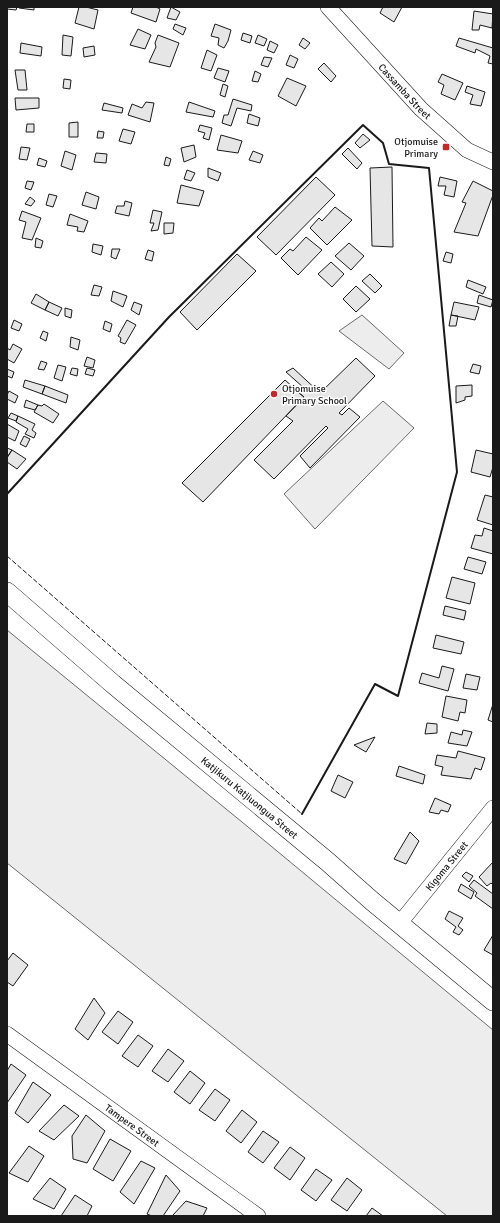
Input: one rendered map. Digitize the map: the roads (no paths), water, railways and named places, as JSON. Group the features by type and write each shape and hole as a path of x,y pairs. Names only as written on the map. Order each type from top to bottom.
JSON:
{"street":[{"name":"Cassamba Street","path":"328,7 421,110 467,150 493,162"},
{"name":"Katjikuru Katjiuongua Street","path":"7,592 113,684 493,1001"},
{"name":"Kigoma Street","path":"399,924 493,808"},
{"name":"Tampere Street","path":"7,1034 258,1216"}],"place":[{"name":"Otjomuise Primary","path":"446,147"},
{"name":"Otjomuise Primary School","path":"274,394"}]}
